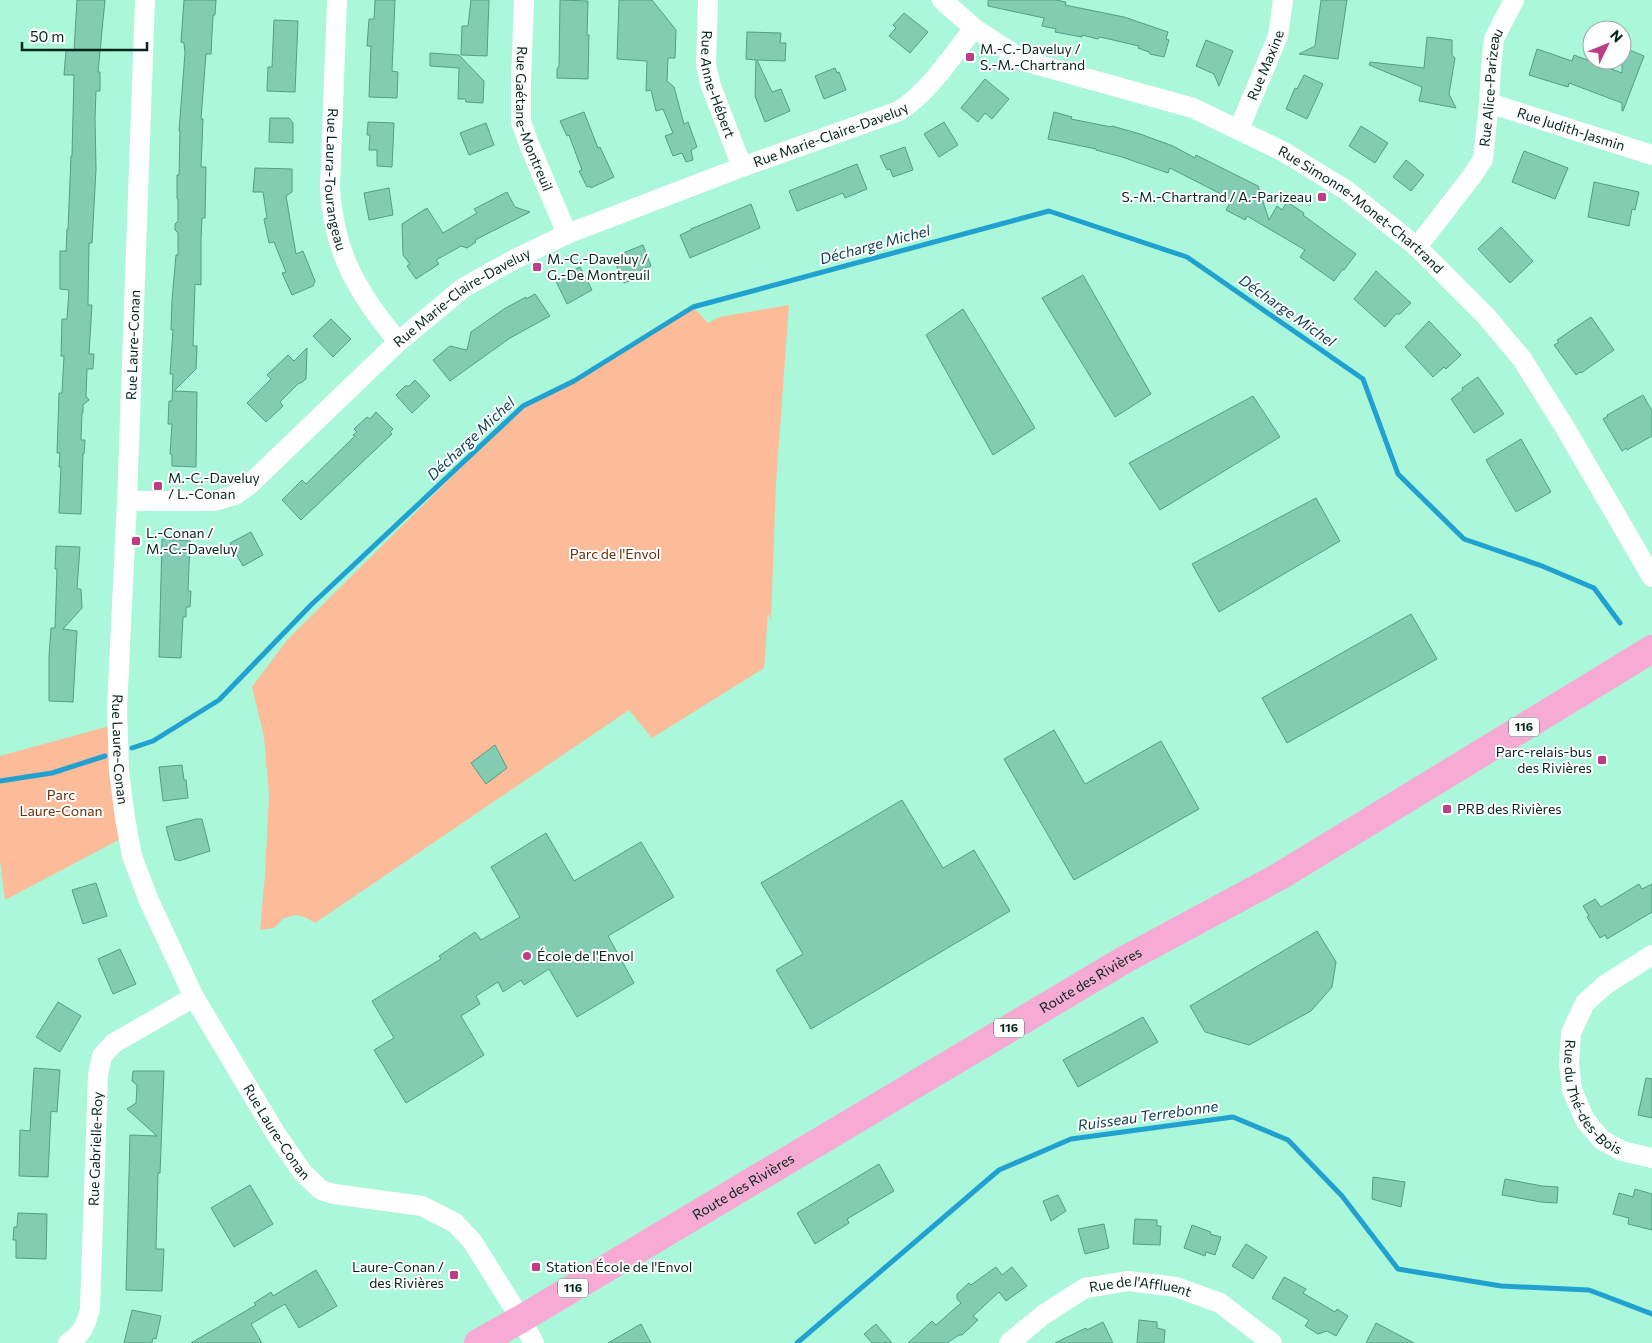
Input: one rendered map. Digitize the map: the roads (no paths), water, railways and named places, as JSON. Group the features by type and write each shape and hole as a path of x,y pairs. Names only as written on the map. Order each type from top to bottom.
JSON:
{"main road":[{"name":"Route des Rivières","path":"478,1343 1124,960 1280,876 1652,648"}],"street":[{"name":"Rue Laure-Conan","path":"144,0 127,501 117,709 119,771 132,856 149,901 194,997 276,1134 303,1174 321,1190 334,1194 422,1206 455,1223 472,1241 534,1343"},
{"name":"Rue Laura-Tourangeau","path":"337,0 330,187 331,209 344,259 362,292 398,342"},
{"name":"Rue Gaétane-Montreuil","path":"524,0 521,122 567,234"},
{"name":"Rue Anne-Hébert","path":"708,0 706,65 711,86 742,167"},
{"name":"Rue Simonne-Monet-Chartrand","path":"942,0 974,28 1024,61 1192,108 1284,152 1346,190 1417,246 1486,316 1522,359 1564,426 1652,578"},
{"name":"Rue Maxine","path":"1238,129 1278,36 1283,0"},
{"name":"Rue Alice-Parizeau","path":"1417,246 1472,176 1483,159 1494,39 1514,0"},
{"name":"Rue Marie-Claire-Daveluy","path":"127,501 214,501 234,495 249,486 398,342 464,288 511,261 567,234 742,167 899,111 928,88 974,28"},
{"name":"Rue Judith-Jasmin","path":"1489,103 1652,155"},
{"name":"Rue du Thé-des-Bois","path":"1652,955 1605,985 1585,1003 1571,1032 1569,1062 1572,1090 1585,1120 1602,1140 1622,1150 1652,1158"},
{"name":"Rue Gabrielle-Roy","path":"68,1343 86,1326 90,1309 98,1075 102,1056 114,1043 194,997"},
{"name":"Rue de l'Affluent","path":"1010,1343 1043,1315 1085,1288 1129,1281 1176,1287 1220,1303 1272,1343"}],"waterway":[{"name":"Décharge Michel","path":"132,748 153,741 219,700 311,605 523,406 574,381 693,307 1049,211 1187,257 1363,379 1398,474 1464,539 1542,566 1594,588 1620,623"},
{"name":"Décharge Michel","path":"0,781 52,773 105,756"},
{"name":"Ruisseau Terrebonne","path":"797,1343 999,1170 1071,1139 1233,1117 1288,1140 1342,1196 1398,1269 1501,1286 1589,1290 1652,1314"}],"place":[{"name":"M.-C.-Daveluy / S.-M.-Chartrand","path":"970,57"},
{"name":"S.-M.-Chartrand / A.-Parizeau","path":"1322,197"},
{"name":"M.-C.-Daveluy / G.-De Montreuil","path":"537,267"},
{"name":"M.-C.-Daveluy / L.-Conan","path":"158,486"},
{"name":"L.-Conan / M.-C.-Daveluy","path":"136,541"},
{"name":"Parc-relais-bus des Rivières","path":"1602,760"},
{"name":"PRB des Rivières","path":"1447,809"},
{"name":"École de l'Envol","path":"527,956"},
{"name":"Station École de l'Envol","path":"536,1267"},
{"name":"Laure-Conan / des Rivières","path":"454,1275"}],"park label":[{"name":"Parc de l'Envol","path":"615,554"},
{"name":"Parc Laure-Conan","path":"61,804"}]}
